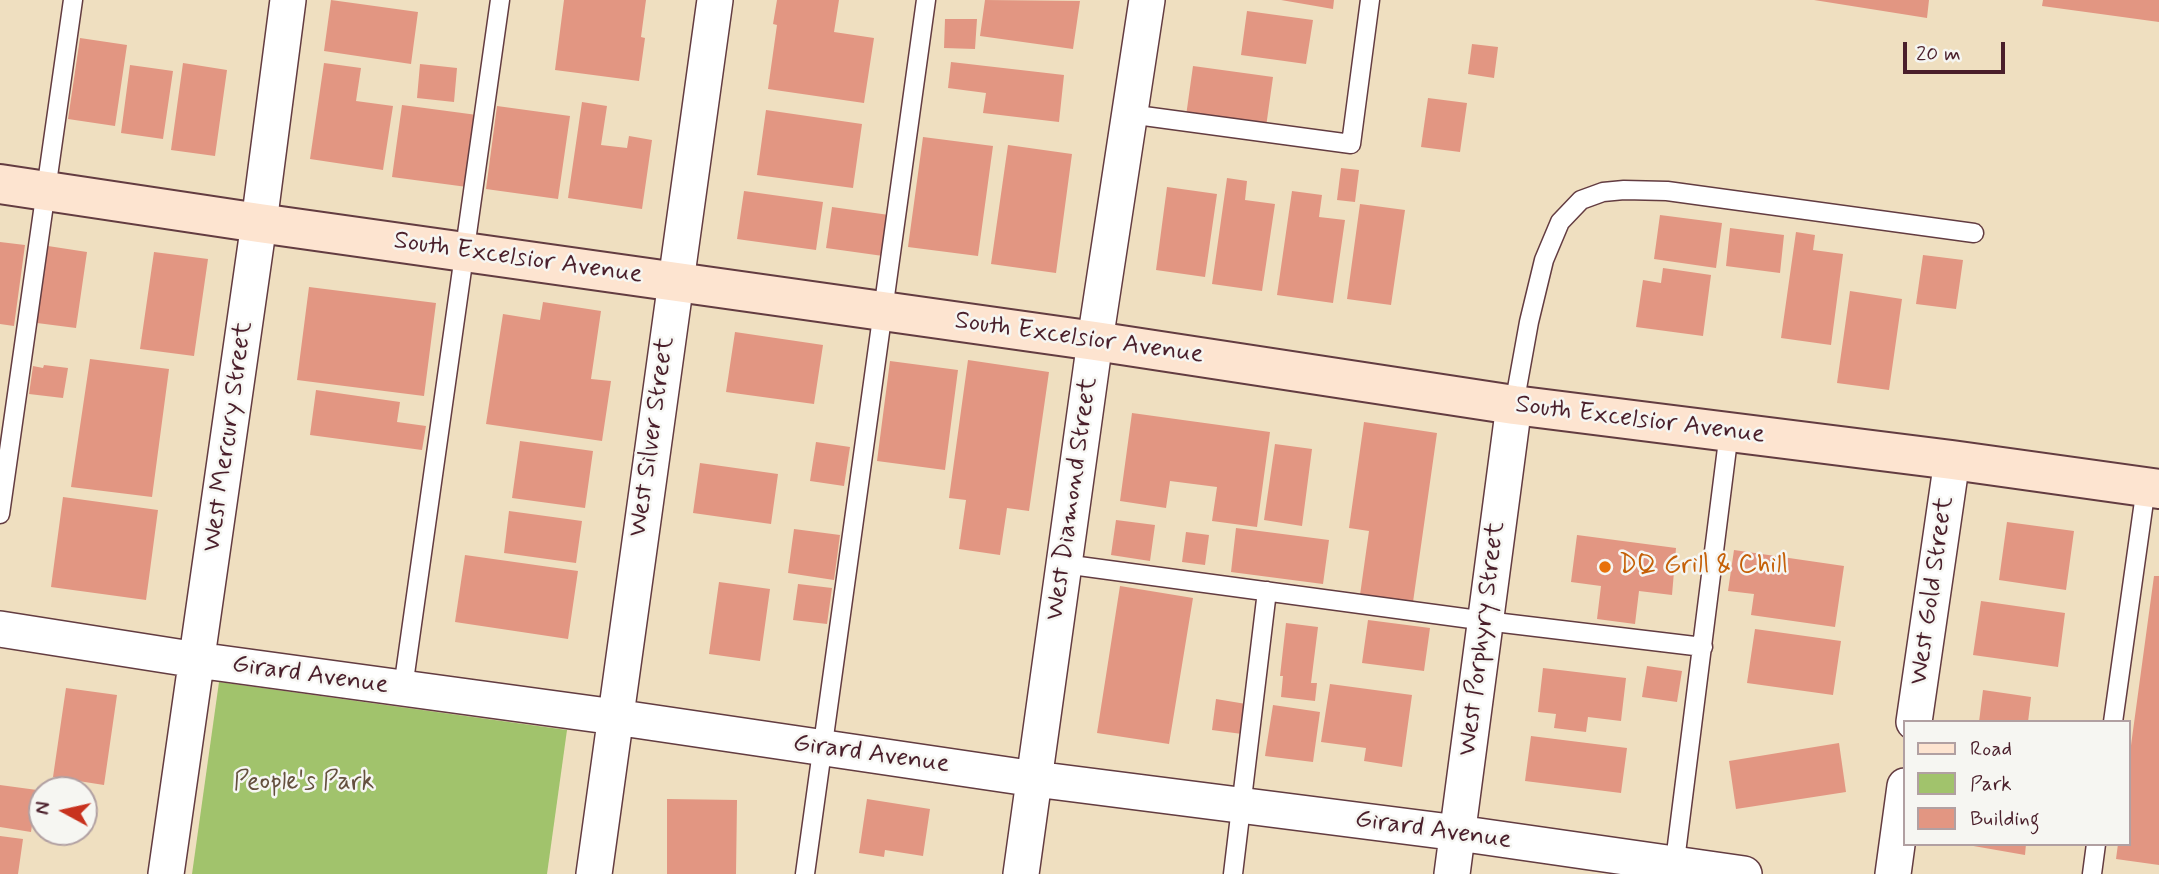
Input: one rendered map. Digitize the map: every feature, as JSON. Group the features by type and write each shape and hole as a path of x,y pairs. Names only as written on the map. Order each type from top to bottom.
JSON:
{"main road":[{"name":"South Excelsior Avenue","path":"0,184 1095,341 1514,405 2152,488"}],"street":[{"name":"West Mercury Street","path":"166,874 259,223 288,0"},
{"name":"West Silver Street","path":"594,874 715,0"},
{"name":"West Diamond Street","path":"1021,874 1095,341 1147,0"},
{"name":"West Porphyry Street","path":"1452,874 1514,405"},
{"name":"West Gold Street","path":"1914,720 1952,460"},
{"name":"Girard Avenue","path":"0,629 197,660 615,717 1035,779 1458,833 1674,869 1744,874"},
{"path":"1893,874 1904,793"}],"lane":[{"path":"0,514 8,392 45,191 73,0"},
{"path":"402,688 500,0"},
{"path":"805,874 926,0"},
{"path":"1129,114 1351,144 1370,0"},
{"path":"1514,405 1529,322 1544,260 1560,222 1581,200 1603,192 1667,191 1974,233"},
{"path":"1674,869 1729,432"},
{"path":"2113,720 2152,488"},
{"path":"1064,564 1486,621 1703,647"},
{"path":"1233,874 1267,591"},
{"path":"2092,874 2096,846"}],"green space":[{"name":"People's Park","path":"219,682 567,730 547,874 192,874"}],"building":[{"path":"331,0 418,12 411,64 324,51"},
{"path":"564,0 646,0 641,37 645,38 639,81 555,70"},
{"path":"777,0 839,0 834,32 874,38 864,103 768,89 777,25 773,24"},
{"path":"985,0 1080,1 1073,49 980,36"},
{"path":"1281,0 1334,0 1333,9"},
{"path":"1814,0 1929,0 1927,18"},
{"path":"2043,0 2159,0 2159,22 2042,6"},
{"path":"1247,11 1313,20 1306,64 1241,55"},
{"path":"945,19 977,19 975,49 944,48"},
{"path":"80,38 127,45 115,126 68,119"},
{"path":"1472,44 1498,47 1494,78 1468,74"},
{"path":"951,62 1064,75 1059,122 983,113 986,93 948,88"},
{"path":"183,63 227,70 215,156 171,150"},
{"path":"324,63 361,68 356,101 393,106 383,170 310,159"},
{"path":"420,64 457,68 454,102 417,98"},
{"path":"130,65 173,71 163,139 121,133"},
{"path":"1193,66 1273,77 1266,127 1186,116"},
{"path":"1428,98 1467,103 1460,152 1421,147"},
{"path":"582,102 607,106 601,145 627,148 629,136 652,140 642,209 568,198"},
{"path":"402,105 477,115 467,187 392,177"},
{"path":"497,106 570,116 558,199 486,189"},
{"path":"766,110 862,124 853,188 757,175"},
{"path":"923,137 993,146 978,256 908,247"},
{"path":"1008,145 1072,154 1056,273 991,264"},
{"path":"1341,168 1359,170 1355,202 1337,200"},
{"path":"1227,178 1247,181 1245,200 1275,204 1262,291 1212,284"},
{"path":"1167,187 1217,194 1205,277 1156,270"},
{"path":"744,191 823,202 816,250 737,239"},
{"path":"1292,191 1322,195 1319,217 1345,220 1333,303 1277,295"},
{"path":"1360,204 1405,210 1391,305 1347,299"},
{"path":"832,207 889,215 883,256 826,248"},
{"path":"1660,215 1722,223 1716,268 1654,259"},
{"path":"1730,228 1784,235 1780,273 1726,266"},
{"path":"1796,232 1815,235 1813,250 1843,254 1831,345 1781,338"},
{"path":"0,242 25,245 14,326 0,324"},
{"path":"48,246 87,252 76,328 37,323"},
{"path":"154,252 208,259 194,356 140,349"},
{"path":"1923,255 1963,260 1956,309 1916,304"},
{"path":"1663,268 1711,275 1703,336 1636,327 1643,280 1661,283"},
{"path":"309,287 436,303 424,396 297,380"},
{"path":"1850,291 1902,299 1889,390 1837,383"},
{"path":"543,302 601,311 591,379 611,381 602,441 486,424 503,314 540,320"},
{"path":"735,332 823,345 814,404 726,392"},
{"path":"90,359 169,369 152,497 71,487"},
{"path":"968,360 1049,372 1029,511 1007,508 1000,555 959,549 966,500 949,498"},
{"path":"890,361 958,370 945,470 877,461"},
{"path":"44,365 68,368 63,398 29,394 33,366 43,368"},
{"path":"316,390 400,402 397,422 426,426 422,450 310,435"},
{"path":"1132,413 1270,432 1257,527 1212,521 1217,487 1170,481 1166,508 1120,501"},
{"path":"1364,422 1437,433 1413,602 1360,595 1369,531 1349,528"},
{"path":"520,441 593,451 585,508 512,498"},
{"path":"816,442 850,447 844,486 810,481"},
{"path":"1275,444 1312,449 1302,526 1264,520"},
{"path":"700,463 778,474 771,524 693,513"},
{"path":"63,497 158,510 146,600 51,587"},
{"path":"509,511 582,521 576,563 504,553"},
{"path":"1116,520 1155,525 1150,561 1111,555"},
{"path":"2007,522 2074,531 2066,590 1999,580"},
{"path":"1236,528 1329,540 1323,584 1231,572"},
{"path":"794,529 840,535 834,580 788,573"},
{"path":"1186,532 1209,535 1205,565 1182,562"},
{"path":"1577,535 1676,548 1672,595 1639,591 1635,624 1597,619 1601,586 1571,582"},
{"path":"1734,550 1844,566 1835,627 1751,615 1754,594 1728,591"},
{"path":"465,555 578,571 568,639 455,622"},
{"path":"2154,576 2159,576 2159,865 2116,859 2118,846 2131,846 2131,745"},
{"path":"719,582 770,589 760,661 709,654"},
{"path":"798,584 832,588 827,624 793,620"},
{"path":"1120,586 1193,598 1169,744 1097,733"},
{"path":"1981,601 2065,613 2058,667 1973,655"},
{"path":"1368,620 1430,628 1424,671 1362,663"},
{"path":"1286,623 1318,627 1311,683 1317,683 1315,701 1281,697 1283,676 1280,676"},
{"path":"1755,629 1841,641 1833,695 1747,683"},
{"path":"1647,666 1682,671 1677,702 1642,697"},
{"path":"1543,668 1626,678 1621,721 1588,717 1586,732 1554,728 1556,714 1538,712"},
{"path":"1330,684 1412,695 1402,767 1364,761 1366,748 1321,742"},
{"path":"66,688 117,695 104,785 98,784 98,776 53,776"},
{"path":"1983,690 2031,697 2028,720 1979,720"},
{"path":"1216,699 1246,704 1242,734 1212,730"},
{"path":"1273,705 1320,712 1313,762 1265,756"},
{"path":"1531,736 1627,748 1621,793 1525,781"},
{"path":"1839,743 1846,792 1736,809 1729,761"},
{"path":"0,785 28,789 28,832 0,827"},
{"path":"667,799 737,800 736,874 667,874"},
{"path":"867,799 930,809 923,856 885,850 884,857 859,853"},
{"path":"0,836 23,839 18,874 0,874"},
{"path":"1973,846 2026,846 2025,855"}],"place":[{"name":"DQ Grill & Chill","path":"1605,567"}]}
